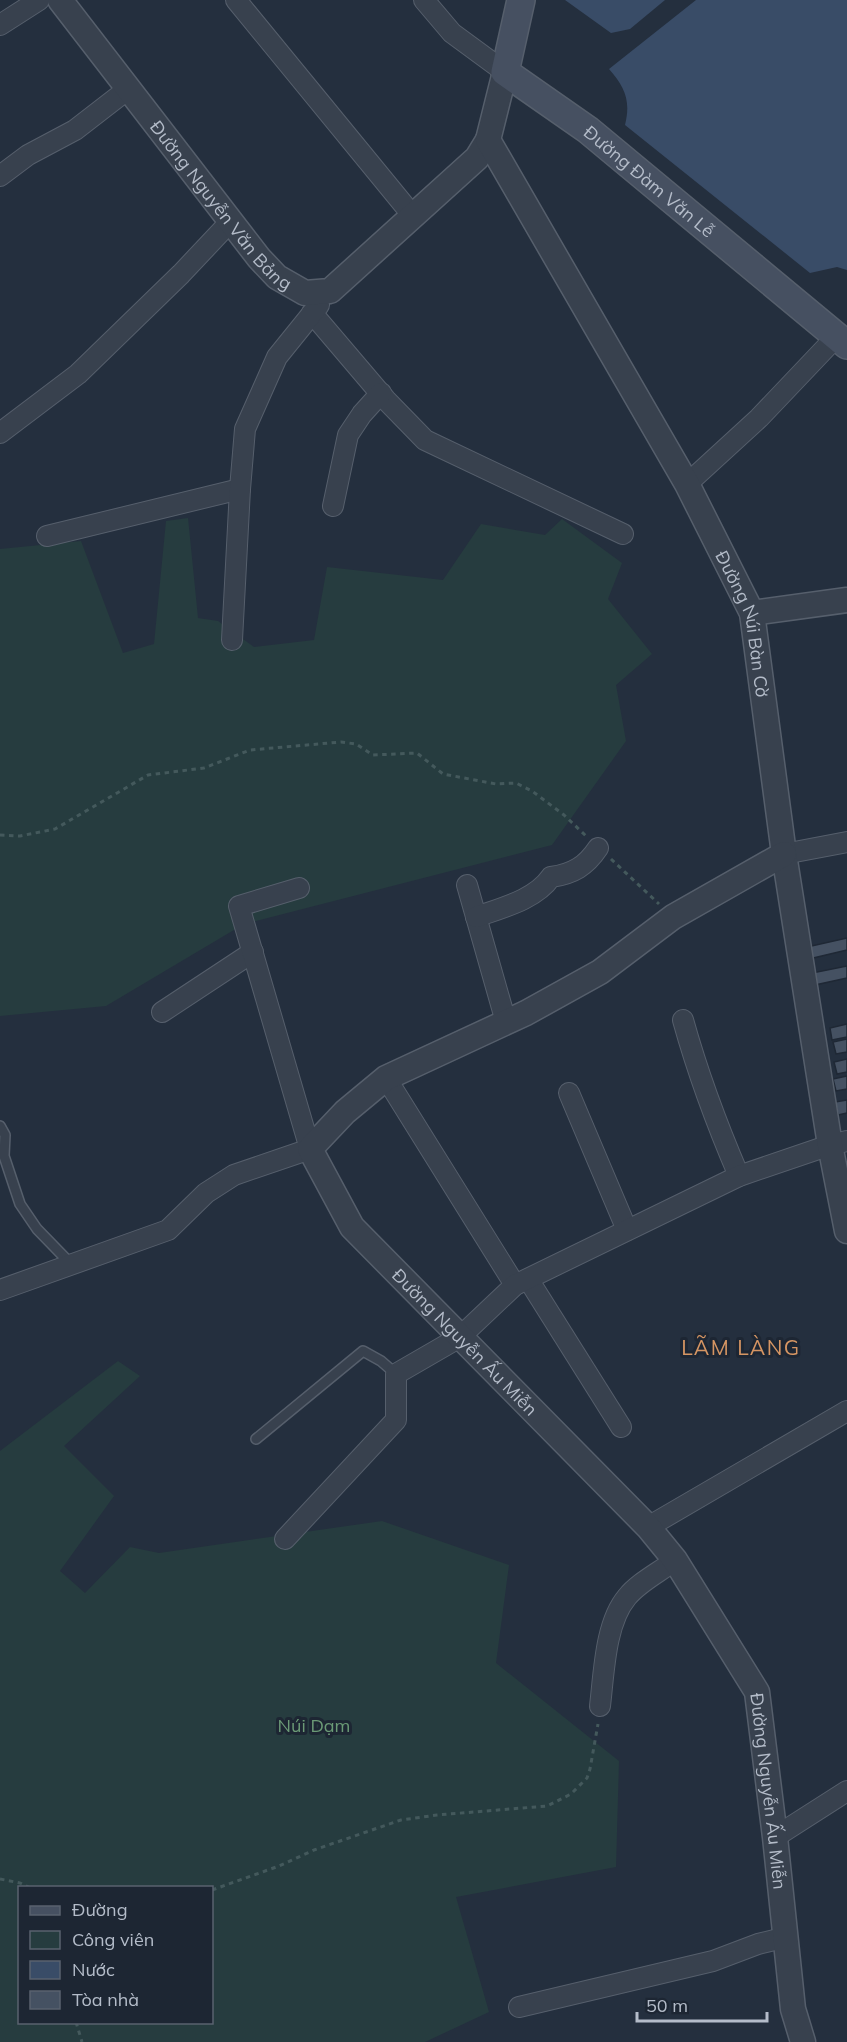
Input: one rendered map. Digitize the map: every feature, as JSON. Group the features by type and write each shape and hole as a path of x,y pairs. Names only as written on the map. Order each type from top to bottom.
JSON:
{"main road":[{"path":"505,72 521,0"},
{"name":"Đường Đàm Văn Lễ","path":"505,72 588,130 842,341"}],"street":[{"path":"0,25 56,0"},
{"name":"Đường Nguyễn Văn Bảng","path":"56,0 230,222 277,278 305,293 330,291"},
{"path":"236,0 413,216"},
{"path":"232,640 245,429 277,357 330,291 477,158 488,140 505,72 452,33 424,0"},
{"path":"0,176 28,155 75,130 128,89"},
{"name":"Đường Núi Bàn Cờ","path":"488,140 687,484 752,613 784,854 839,1143 847,1231"},
{"path":"0,433 78,374 181,274 230,222"},
{"path":"312,314 425,440 623,534"},
{"path":"687,484 842,341"},
{"path":"333,506 348,435 362,414 381,393"},
{"path":"47,536 240,489"},
{"path":"752,613 847,600"},
{"path":"0,1290 168,1230 206,1193 234,1175 310,1149 345,1112 386,1078 506,1022 600,972 673,917 784,854 847,842"},
{"path":"476,917 518,901 545,886 551,877 565,875 588,863 598,848"},
{"path":"467,885 506,1022"},
{"path":"299,888 239,906 310,1149"},
{"path":"162,1012 252,952"},
{"path":"683,1020 711,1109 739,1176"},
{"path":"386,1078 621,1427"},
{"path":"569,1093 627,1230"},
{"path":"285,1539 396,1420 396,1374 460,1337 522,1282 739,1176 839,1143"},
{"name":"Đường Nguyễn Ấu Miễn","path":"310,1149 352,1227 648,1527 675,1560 757,1692 787,1937 793,2009 803,2042"},
{"path":"648,1527 847,1412"},
{"path":"600,1706 609,1639 618,1612 626,1598 636,1588 675,1560"},
{"path":"775,1837 847,1791"},
{"path":"519,2007 713,1961 758,1944 787,1937"}],"lane":[{"path":"0,1126 5,1136 4,1156 20,1204 37,1229 71,1264"},
{"path":"256,1439 363,1351 381,1361 396,1374"}],"path":[{"path":"0,835 20,836 55,829 147,775 204,768 250,750 341,742 356,744 373,755 417,753 443,774 496,784 516,783 532,791 564,815 673,917"},
{"path":"213,1890 279,1866 314,1850 401,1820 547,1806 571,1794 582,1784 591,1769 600,1706"},
{"path":"0,1880 28,1886"},
{"path":"77,2024 82,2042"}],"green space":[{"path":"188,518 198,618 218,621 254,647 314,640 327,567 443,580 481,524 545,535 562,519 622,563 608,599 652,654 616,685 626,741 552,845 244,924 106,1006 0,1016 0,549 81,541 123,653 154,644 166,521"},
{"name":"Núi Dạm","path":"118,1361 140,1376 64,1446 114,1496 60,1571 85,1593 130,1547 159,1553 382,1521 509,1565 496,1663 619,1761 616,1867 456,1897 489,2012 425,2042 0,2042 0,1451"}],"water":[{"path":"565,0 665,0 630,29 611,33"},
{"path":"696,0 847,0 847,270 837,267 810,273 625,125 627,101 623,88 609,69"}],"building":[{"path":"847,938 847,950 809,959 807,947"},
{"path":"847,966 847,978 815,985 812,973"},
{"path":"847,1024 847,1037 832,1040 830,1028"},
{"path":"847,1039 847,1052 836,1054 833,1042"},
{"path":"847,1059 847,1072 837,1074 834,1062"},
{"path":"847,1076 847,1089 836,1091 833,1079"},
{"path":"847,1100 847,1113 838,1115 835,1102"}],"district":[{"name":"LÃM LÀNG","path":"741,1347"}]}
